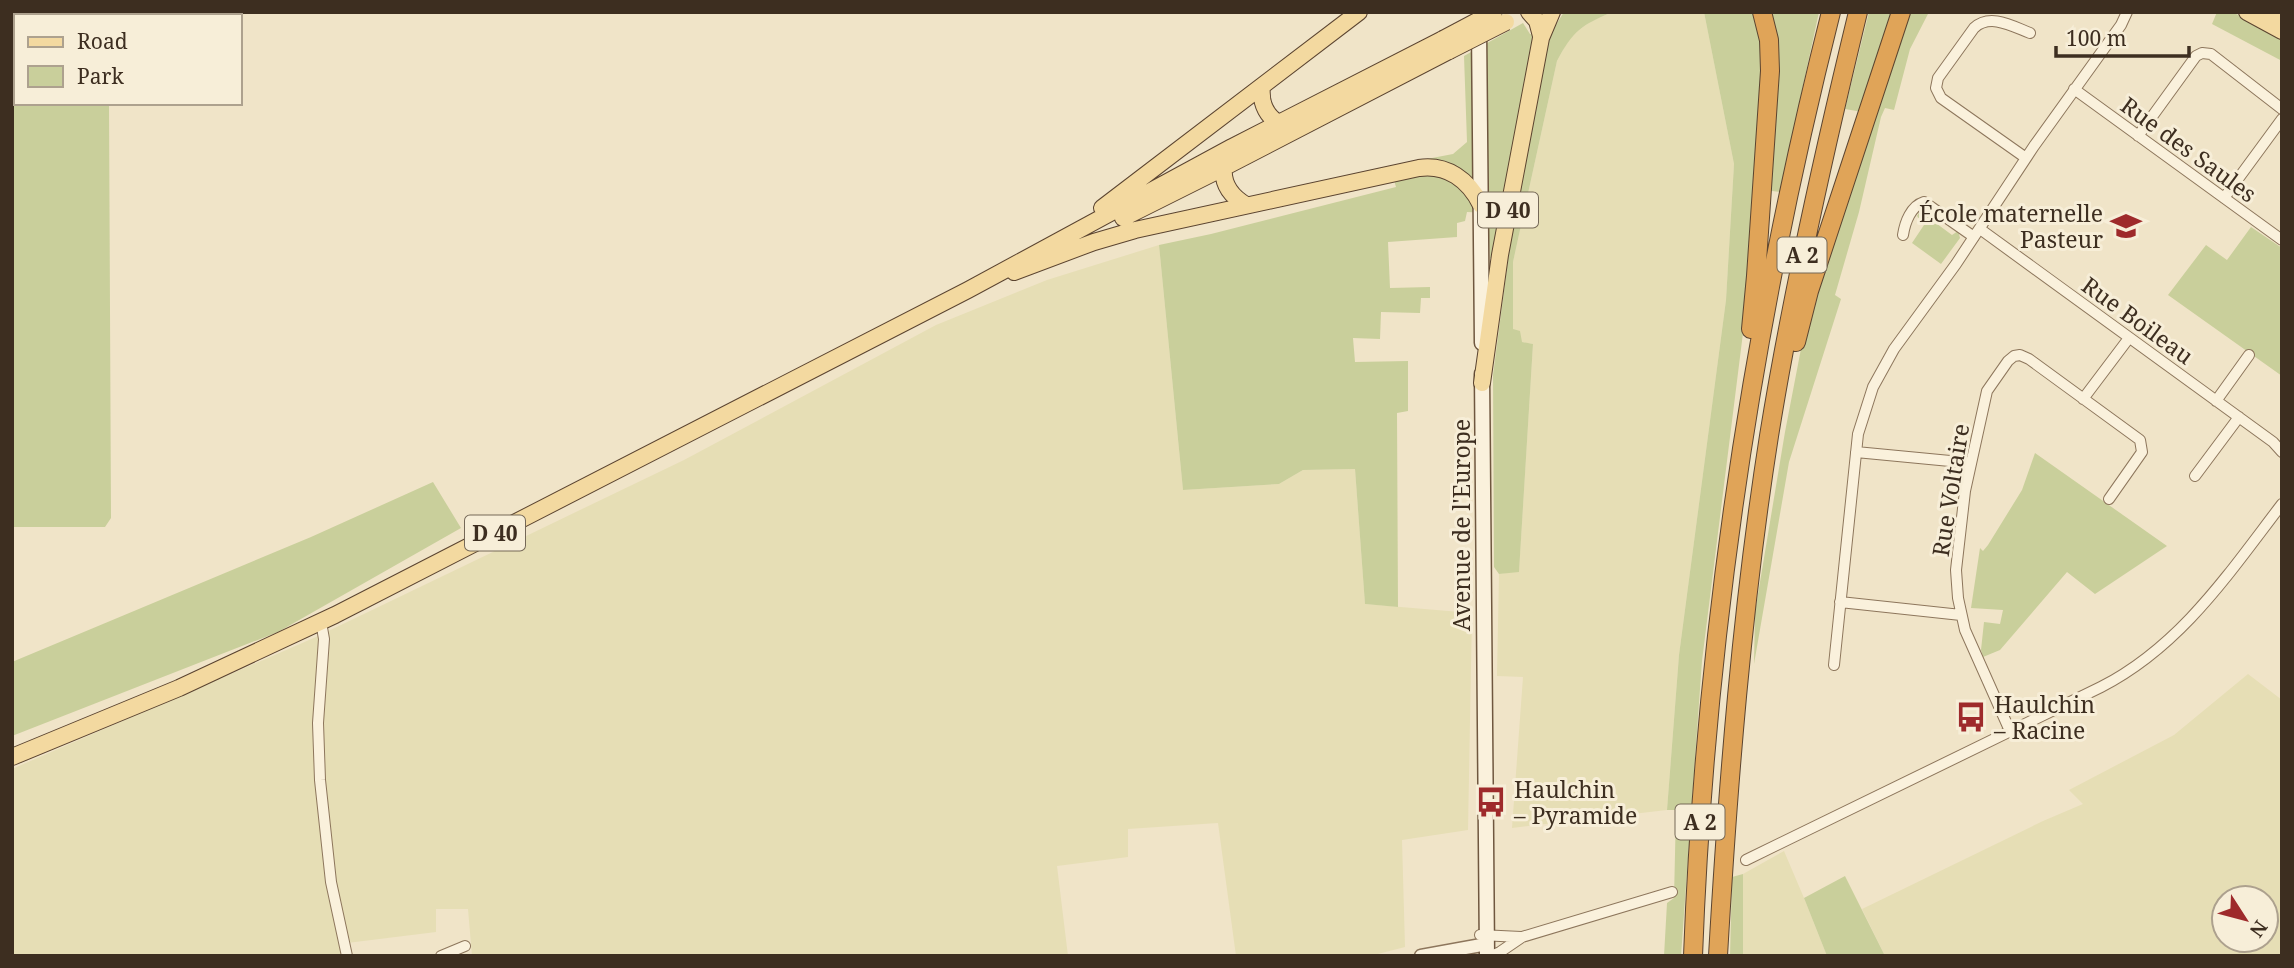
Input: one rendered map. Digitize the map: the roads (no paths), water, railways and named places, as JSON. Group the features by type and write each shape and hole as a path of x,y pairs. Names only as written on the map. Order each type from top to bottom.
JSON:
{"highway":[{"path":"1735,495 1738,428 1756,276 1770,72 1769,40 1762,12"},
{"name":"A 2","path":"1718,956 1732,740 1760,500 1802,256 1858,12"},
{"path":"1760,500 1809,291 1901,12"},
{"name":"A 2","path":"1693,956 1710,698 1735,495 1777,251 1830,17"}],"main road":[{"name":"D 40","path":"1039,250 1104,206 1359,12"},
{"name":"Avenue de l'Europe","path":"1479,12 1485,947"},
{"name":"D 40","path":"968,290 1223,168 1500,17 1527,12"},
{"path":"1527,12 1537,21 1541,38"},
{"name":"D 40","path":"1482,383 1500,255 1541,38 1552,12"},
{"path":"2247,12 2282,31"},
{"path":"2270,12 2282,17"},
{"name":"D 40","path":"12,757 167,693 321,622 968,290 1278,123 1446,45"},
{"path":"1262,86 1264,107 1278,123"},
{"name":"D 40","path":"1278,123 1292,127 1312,121"},
{"path":"1232,147 1223,168 1224,179 1228,189 1246,205"},
{"path":"1008,273 1113,236 1426,167 1455,174 1474,191 1481,205"}],"street":[{"path":"1834,665 1858,434 1865,407 1882,368 2123,22 2127,12"},
{"path":"2026,158 1941,97 1936,85 1945,68 1980,22 1992,20 2030,33"},
{"path":"2138,136 2196,56 2202,53 2211,54 2282,109"},
{"name":"Rue des Saules","path":"2074,89 2282,240"},
{"path":"2224,198 2282,119"},
{"name":"Rue Boileau","path":"1903,235 1908,218 1919,204 1924,202 1977,233 2129,338 2278,444 2282,453"},
{"path":"2109,499 2140,455 2142,445 2137,438 2083,399 2129,338"},
{"name":"Rue Voltaire","path":"2010,731 1967,636 1961,615 1956,564 1961,516 1982,412 1989,388 2008,361 2017,355 2029,359 2083,399"},
{"path":"2216,401 2249,355"},
{"path":"2194,476 2239,417"},
{"path":"1856,452 1971,463"},
{"path":"1746,860 2115,679 2167,642 2199,610 2282,504"},
{"path":"1840,602 1961,615"},
{"path":"321,622 324,639 318,736 323,811 331,883 347,956"},
{"path":"1421,956 1485,947 1672,892"},
{"path":"1485,947 1500,953 1522,937"},
{"path":"441,956 465,946"}],"place":[{"name":"École maternelle Pasteur","path":"2126,226"},
{"name":"Haulchin – Racine","path":"1971,717"},
{"name":"Haulchin – Pyramide","path":"1491,802"}]}
